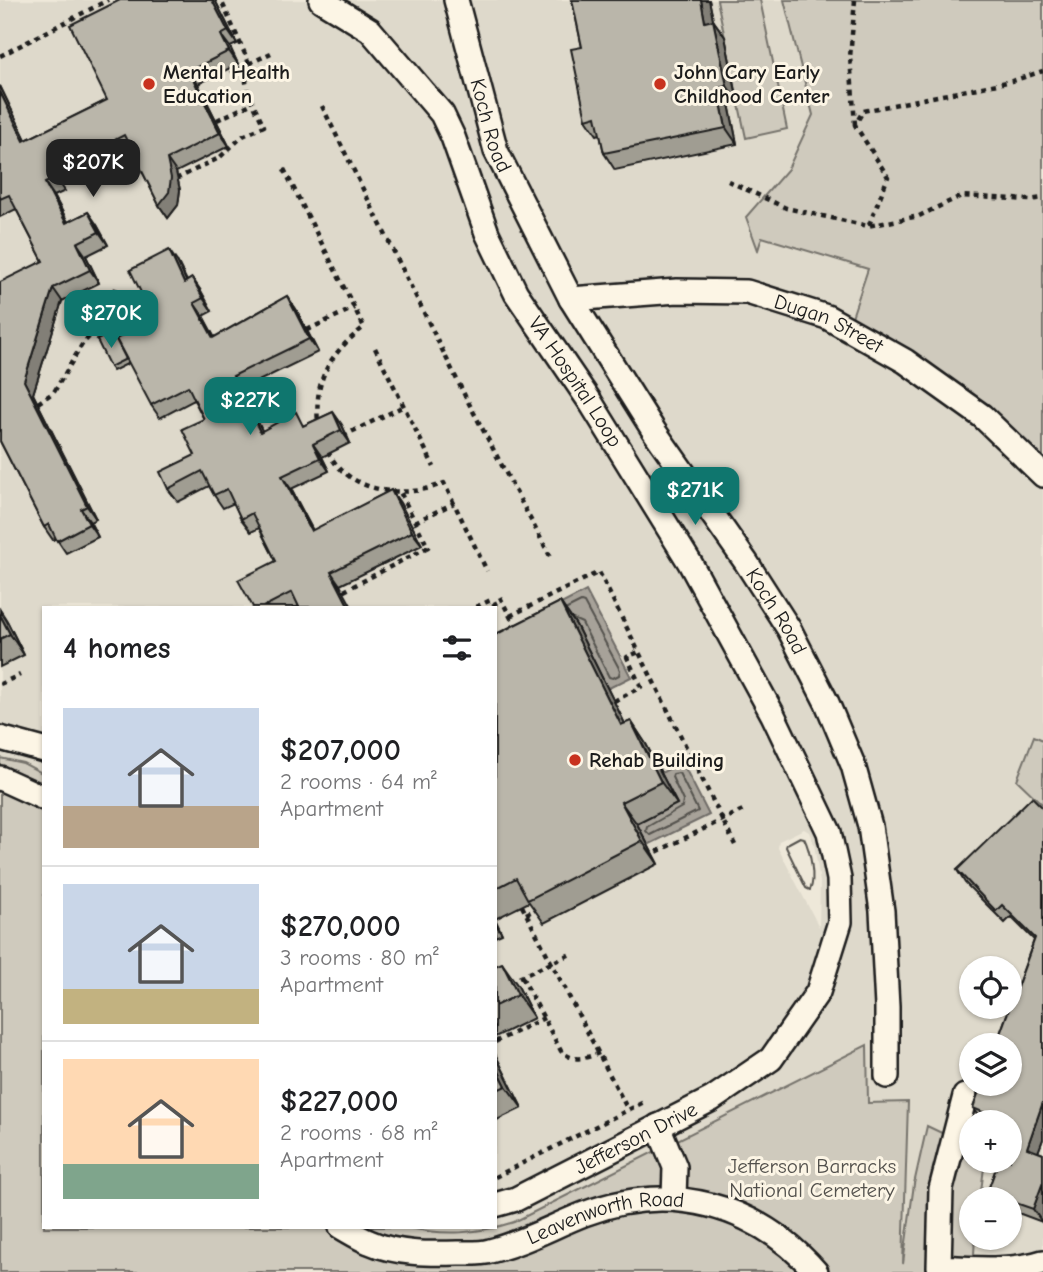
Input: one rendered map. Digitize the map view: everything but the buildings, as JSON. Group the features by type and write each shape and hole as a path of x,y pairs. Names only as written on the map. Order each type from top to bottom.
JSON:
{"street":[{"name":"VA Hospital Loop","path":"321,0 370,30 442,114 453,137 487,233 516,293 591,403 690,563 773,715 829,832 839,880 840,922 818,992 771,1059"},
{"name":"Koch Road","path":"456,0 496,151 571,299 654,430 789,629 827,703 853,765 870,826 882,911 887,1076"},
{"name":"Dugan Street","path":"571,299 677,290 747,292 827,317 905,361 982,416 1043,475"},
{"path":"0,738 42,749"},
{"path":"0,778 42,797"},
{"name":"Jefferson Drive","path":"497,1204 516,1199 712,1099 771,1059"},
{"path":"965,1096 941,1189 939,1267 1030,1266 1043,1262"},
{"path":"658,1126 676,1167 674,1198"},
{"name":"Leavenworth Road","path":"345,1229 370,1243 424,1255 488,1252 549,1230 584,1213 621,1203 674,1198 710,1204 750,1219 797,1250 816,1272"}],"path":[{"path":"0,56 108,0"},
{"path":"176,179 219,158 243,136 264,126 246,82 250,64 221,0"},
{"path":"855,0 850,57 855,125 888,177 868,226"},
{"path":"102,3 108,8"},
{"path":"231,73 271,53"},
{"path":"855,125 863,111 1013,81 1043,71"},
{"path":"217,120 253,103"},
{"path":"322,106 461,390 551,556"},
{"path":"284,169 363,327 338,349 327,365 318,386 318,429"},
{"path":"728,180 786,208 868,226 919,216 961,196 1030,200 1043,198"},
{"path":"38,403 54,392 83,343 104,322 116,288"},
{"path":"307,330 354,308"},
{"path":"376,348 434,467"},
{"path":"334,440 404,405"},
{"path":"323,446 325,445 331,459 339,467 369,486 400,492 432,488 444,483 487,570"},
{"path":"344,591 428,547 400,492"},
{"path":"415,522 454,503"},
{"path":"510,616 599,572 735,845"},
{"path":"478,606 491,600 494,604 501,598 518,632"},
{"path":"614,701 641,687 627,657 639,652"},
{"path":"0,684 20,675"},
{"path":"637,861 745,809"},
{"path":"526,914 551,902"},
{"path":"522,906 628,1110"},
{"path":"505,985 573,953"},
{"path":"522,977 561,1051 566,1056 578,1059 599,1054"},
{"path":"497,1041 544,1018"},
{"path":"497,1176 646,1101"}],"shaded area":[{"path":"0,0 1043,0 1043,1272 903,1272 908,1103 867,1103 867,1046 514,1222 497,1226 497,606 42,606 42,773 23,763 0,758"},
{"path":"414,1229 485,1229 468,1233"}],"green space":[{"path":"717,0 760,0 787,129 746,138"},
{"path":"784,0 1043,0 1043,480 986,420 848,329 868,269 762,237 758,250 746,217 788,169 813,115"},
{"path":"1034,736 1043,740 1043,805 1017,780"},
{"name":"Jefferson Barracks National Cemetery","path":"0,758 23,763 42,773 42,1229 417,1229 447,1233 497,1229 497,1226 514,1222 867,1045 868,1103 908,1102 903,1264 914,1184 927,1126 959,1141 959,1173 983,1173 982,1187 959,1187 959,1250 974,1250 973,1272 0,1272"}],"water":[{"path":"586,591 631,677 607,689 519,626"},
{"path":"682,762 709,815 648,845 645,839 602,828 676,804 661,773"}],"pier":[{"path":"804,829 809,832 814,844 820,882 819,927 778,848 779,841"}],"place":[{"name":"Mental Health Education","path":"149,84"},
{"name":"John Cary Early Childhood Center","path":"660,84"},
{"name":"Rehab Building","path":"575,760"}]}
